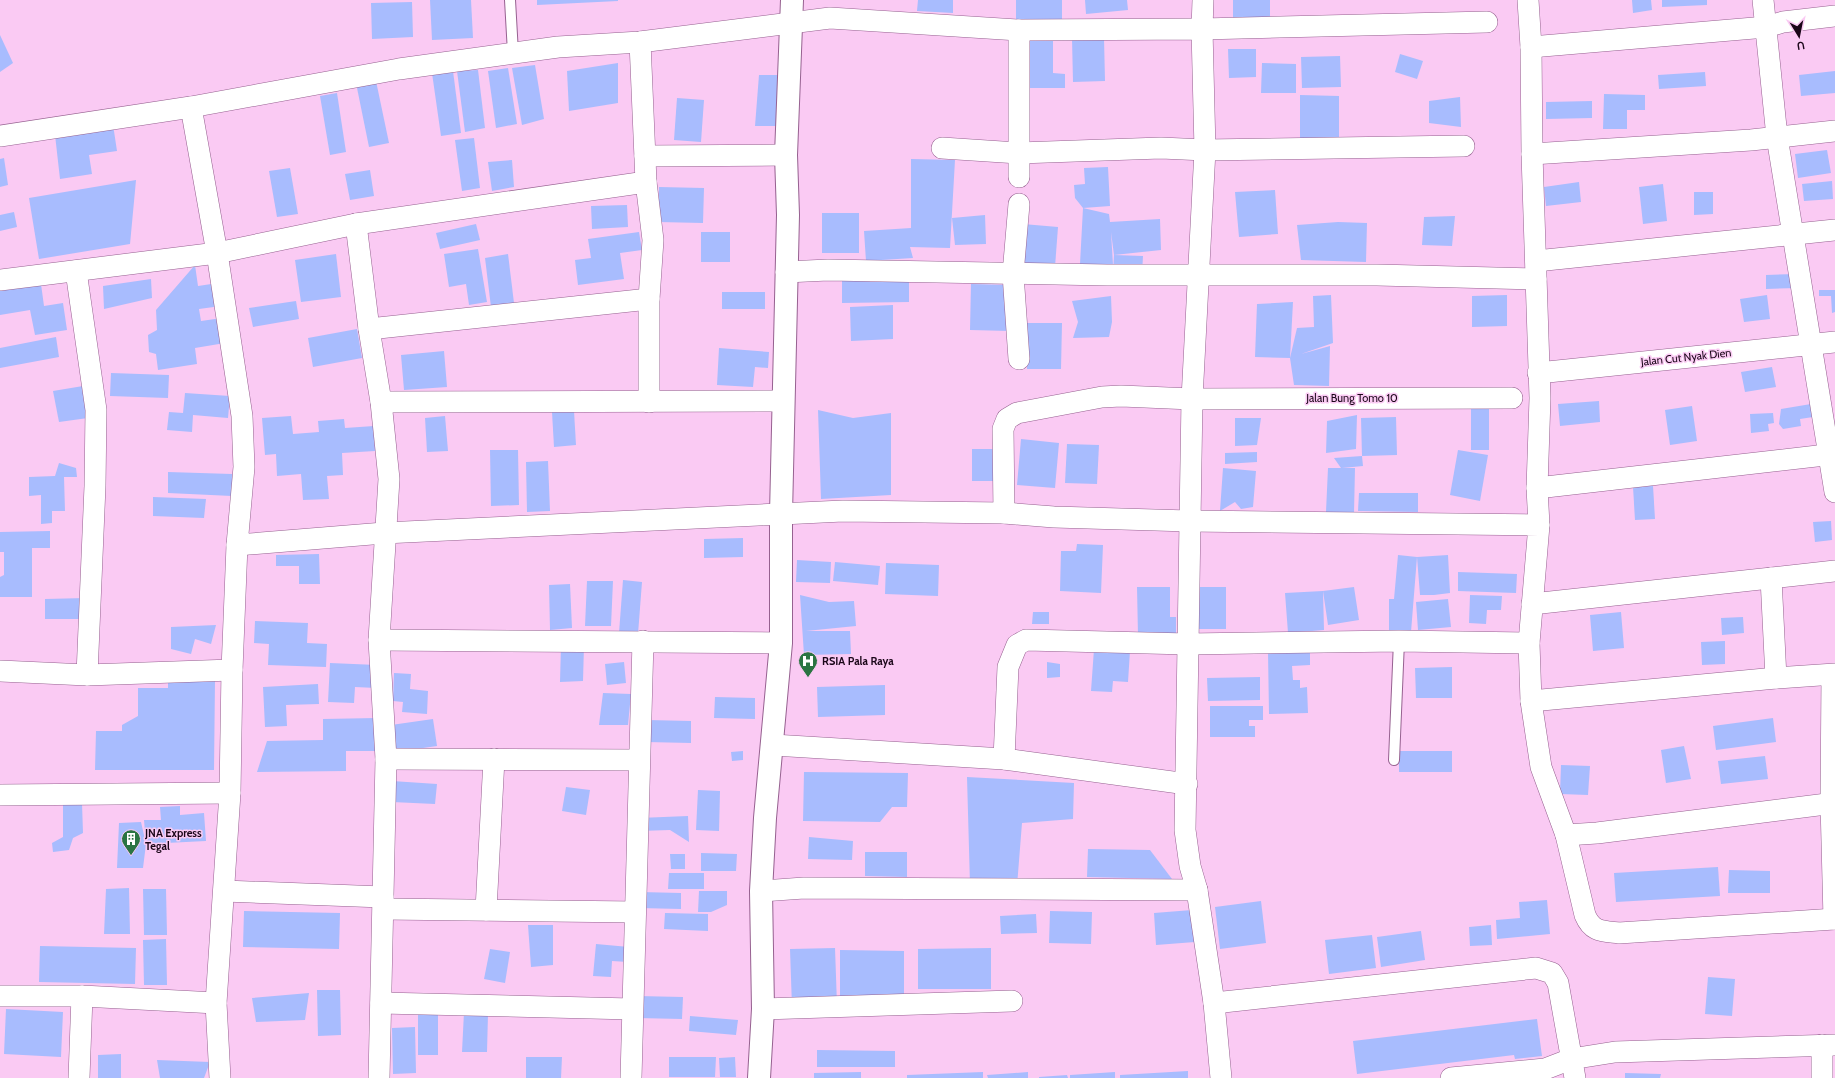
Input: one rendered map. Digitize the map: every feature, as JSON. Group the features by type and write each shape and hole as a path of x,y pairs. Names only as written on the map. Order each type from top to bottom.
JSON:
{"main road":[{"path":"759,1078 763,1008 761,891 765,818 773,745 781,642 781,514 788,215 786,155 792,0"}],"street":[{"path":"1203,0 1202,29 1205,150 1192,399 1191,503 1189,521 1187,784 1184,830 1190,866 1197,890 1214,1003 1221,1078"},
{"path":"1528,0 1531,47 1532,154 1540,398 1537,488 1539,526 1529,642 1531,701 1541,768 1566,835 1585,915 1589,924 1596,930 1618,933 1834,919 1834,674 1531,701"},
{"path":"1763,0 1777,137 1810,345 1832,454 1835,492"},
{"path":"1531,47 1766,27 1783,22 1835,16"},
{"path":"0,136 191,107 399,69 558,47 640,42 830,18 1019,30 1202,29 1487,22"},
{"path":"1019,30 1019,177"},
{"path":"640,42 646,182 653,240 649,299 649,402"},
{"path":"191,107 217,253 242,416 244,467 238,545 232,670 230,793 216,1003 220,1078"},
{"path":"1532,154 1751,140 1835,131"},
{"path":"942,148 1019,153 1161,148 1205,150 1464,146"},
{"path":"645,156 786,155"},
{"path":"0,280 217,253 356,224 646,182"},
{"path":"1018,204 1013,274 1019,359"},
{"path":"356,224 369,329 381,402 389,479 384,533 379,640 386,759 379,1078"},
{"path":"786,272 828,270 1013,274 1378,275 1536,270 1793,234 1835,230"},
{"path":"76,271 96,410 95,486 87,675"},
{"path":"369,329 649,299"},
{"name":"Jalan Cut Nyak Dien","path":"1538,373 1835,342"},
{"name":"Jalan Bung Tomo 10","path":"1004,513 1003,429 1007,419 1017,413 1102,397 1192,399 1512,398"},
{"path":"381,402 783,401"},
{"path":"1537,488 1832,454"},
{"path":"238,545 384,533 843,511 1004,513 1054,517 1189,521 1539,526"},
{"path":"1532,604 1835,571"},
{"path":"1771,578 1776,678"},
{"path":"379,640 781,642"},
{"path":"1004,759 1008,667 1017,645 1026,640 1188,644 1400,641 1529,642"},
{"path":"631,1078 643,641"},
{"path":"0,671 87,675 232,670"},
{"path":"773,745 1004,759 1187,784"},
{"path":"386,759 639,760"},
{"path":"486,910 494,760"},
{"path":"0,795 230,793"},
{"path":"1566,835 1597,833 1833,803"},
{"path":"761,891 804,888 1197,890"},
{"path":"224,891 486,910 635,912"},
{"path":"1214,1003 1536,968 1552,972 1558,983 1573,1069"},
{"path":"0,996 82,996 216,1003"},
{"path":"79,1078 82,996"},
{"path":"763,1008 1012,1001"},
{"path":"381,1003 632,1009"},
{"path":"1452,1078 1546,1069 1573,1069 1615,1052 1828,1045 1822,1078"}],"lane":[{"path":"510,0 512,53"},
{"path":"1394,760 1400,641"}],"building":[{"path":"430,0 471,0 473,38 432,40"},
{"path":"537,0 618,0 618,1 537,5"},
{"path":"918,0 953,0 953,13 917,11"},
{"path":"1016,0 1062,0 1062,19 1016,19"},
{"path":"1085,0 1127,0 1128,10 1086,14"},
{"path":"1233,0 1270,0 1270,21 1233,21"},
{"path":"1632,0 1651,0 1652,10 1633,13"},
{"path":"1662,0 1707,0 1707,5 1662,7"},
{"path":"412,2 413,37 372,39 371,3"},
{"path":"0,35 13,63 0,72"},
{"path":"1072,38 1104,38 1105,81 1073,82"},
{"path":"1027,41 1053,41 1053,73 1065,74 1065,88 1027,88"},
{"path":"1228,49 1256,49 1256,77 1229,78"},
{"path":"1400,54 1423,61 1417,79 1395,72"},
{"path":"1340,56 1341,87 1302,88 1301,57"},
{"path":"618,63 618,103 569,111 567,71"},
{"path":"1262,63 1296,64 1296,93 1261,93"},
{"path":"535,65 544,119 522,125 512,68"},
{"path":"508,68 517,124 496,128 488,71"},
{"path":"478,70 485,128 465,132 457,71"},
{"path":"453,71 461,133 441,136 432,73"},
{"path":"1835,71 1835,93 1801,96 1799,75"},
{"path":"1705,72 1706,86 1659,89 1658,75"},
{"path":"759,75 785,75 782,126 755,126"},
{"path":"376,81 389,143 369,147 356,83"},
{"path":"337,93 346,152 330,155 320,96"},
{"path":"1604,94 1645,95 1645,110 1627,110 1627,129 1603,129"},
{"path":"1300,95 1339,96 1339,143 1300,143"},
{"path":"1460,97 1461,127 1429,123 1429,101"},
{"path":"677,98 704,100 701,142 674,140"},
{"path":"1592,101 1592,118 1546,119 1546,102"},
{"path":"112,118 117,151 89,155 92,174 60,179 54,126"},
{"path":"474,138 480,188 462,191 455,140"},
{"path":"1827,150 1831,173 1798,178 1795,154"},
{"path":"4,158 8,185 0,187 0,159"},
{"path":"911,159 955,160 950,248 910,247 913,258 866,261 864,231 911,228"},
{"path":"512,160 514,187 492,191 488,162"},
{"path":"1108,167 1110,206 1083,208 1075,198 1074,185 1085,184 1084,168"},
{"path":"290,168 298,214 277,217 269,171"},
{"path":"370,170 374,196 350,200 345,174"},
{"path":"136,180 130,244 39,259 29,198"},
{"path":"1832,181 1833,199 1804,201 1802,184"},
{"path":"1579,182 1581,202 1546,206 1544,187"},
{"path":"1663,184 1667,221 1643,224 1639,187"},
{"path":"659,187 704,188 703,223 658,222"},
{"path":"1275,190 1278,234 1239,237 1235,192"},
{"path":"1694,192 1713,192 1713,214 1694,215"},
{"path":"627,205 628,227 592,229 591,206"},
{"path":"1083,208 1109,214 1110,222 1160,219 1161,250 1114,255 1111,232 1113,265 1080,264"},
{"path":"14,212 17,227 0,231 0,215"},
{"path":"822,213 859,213 859,253 822,253"},
{"path":"985,215 986,244 955,245 952,218"},
{"path":"1455,216 1452,246 1422,245 1424,217"},
{"path":"1338,222 1367,223 1366,262 1301,260 1297,225"},
{"path":"476,224 480,240 440,249 436,233"},
{"path":"1023,224 1058,227 1055,267 1020,264"},
{"path":"639,232 642,250 620,253 624,279 578,285 575,260 591,258 588,239"},
{"path":"701,232 730,232 730,262 701,262"},
{"path":"478,249 487,302 469,305 466,284 449,287 444,254"},
{"path":"336,254 341,297 301,302 295,260"},
{"path":"508,254 514,303 491,307 485,258"},
{"path":"1114,255 1143,256 1142,274 1113,273"},
{"path":"195,265 198,286 218,283 221,306 199,309 201,321 222,318 225,343 195,348 197,364 158,370 156,354 149,352 148,335 157,330 156,310"},
{"path":"1797,274 1797,288 1766,289 1766,275"},
{"path":"842,277 870,277 870,282 909,282 909,302 842,303"},
{"path":"151,279 152,298 104,309 103,286"},
{"path":"41,284 44,306 63,303 67,330 35,335 30,310 0,315 0,291"},
{"path":"971,284 1011,285 1010,331 970,330"},
{"path":"1819,290 1835,290 1835,312 1832,313 1831,296 1819,296"},
{"path":"722,292 765,292 765,309 722,309"},
{"path":"1331,295 1333,343 1301,354 1330,346 1329,386 1294,385 1290,358 1297,328 1314,327 1313,296"},
{"path":"1507,295 1507,326 1472,327 1472,296"},
{"path":"1767,295 1770,319 1744,322 1740,299"},
{"path":"1111,296 1112,322 1109,337 1073,338 1078,322 1072,301"},
{"path":"296,301 299,319 253,327 249,308"},
{"path":"1293,302 1290,358 1255,357 1257,304"},
{"path":"893,305 893,339 851,341 850,307"},
{"path":"1027,323 1062,323 1061,369 1027,369"},
{"path":"357,329 362,358 313,367 308,338"},
{"path":"56,337 59,357 0,368 0,348"},
{"path":"719,348 769,352 768,368 755,367 753,387 717,385"},
{"path":"444,351 447,387 404,390 401,355"},
{"path":"1772,367 1776,387 1745,392 1741,372"},
{"path":"111,373 169,375 168,398 110,396"},
{"path":"83,386 88,418 59,422 53,391"},
{"path":"185,393 230,396 228,418 193,415 192,432 167,430 169,412 183,413"},
{"path":"1599,401 1600,422 1560,426 1558,404"},
{"path":"1811,404 1813,417 1800,419 1801,426 1783,429 1779,424 1781,409"},
{"path":"1692,406 1697,441 1670,445 1665,410"},
{"path":"1471,408 1489,408 1489,450 1471,450"},
{"path":"818,410 853,418 891,413 891,495 821,499"},
{"path":"574,411 576,445 554,447 552,412"},
{"path":"1773,413 1774,423 1768,424 1769,431 1751,433 1750,414"},
{"path":"1357,415 1356,449 1326,453 1327,421"},
{"path":"291,416 293,434 319,432 318,421 344,419 345,428 374,426 375,451 342,453 343,475 327,476 329,499 303,500 301,474 277,476 276,454 265,455 262,418"},
{"path":"445,416 448,451 427,452 425,418"},
{"path":"1396,417 1397,455 1362,456 1361,418"},
{"path":"1235,418 1261,418 1257,445 1235,446"},
{"path":"1021,439 1059,443 1055,488 1017,485"},
{"path":"1067,444 1099,445 1097,484 1065,483"},
{"path":"972,449 996,449 996,481 972,481"},
{"path":"490,450 518,450 519,505 491,506"},
{"path":"1458,450 1488,455 1480,501 1450,495"},
{"path":"1257,452 1257,462 1225,464 1225,453"},
{"path":"1362,456 1363,466 1342,468 1355,468 1354,513 1326,512 1328,468 1341,468 1334,458"},
{"path":"548,461 550,511 527,512 526,462"},
{"path":"59,463 76,468 77,477 64,477 65,511 52,511 52,523 41,524 41,495 29,496 29,477 55,476"},
{"path":"1223,468 1256,471 1253,507 1241,509 1235,502 1220,511"},
{"path":"168,472 232,474 232,496 168,493"},
{"path":"1653,486 1655,519 1635,520 1633,487"},
{"path":"1359,493 1418,493 1418,512 1358,511"},
{"path":"153,497 206,499 204,518 153,516"},
{"path":"1831,521 1832,540 1815,542 1813,522"},
{"path":"50,531 50,548 32,548 32,597 0,597 0,577 4,575 4,552 0,552 0,532"},
{"path":"743,538 743,557 704,558 704,539"},
{"path":"1077,544 1103,545 1101,593 1060,591 1061,551 1076,551"},
{"path":"319,554 320,584 299,584 299,566 276,566 276,555"},
{"path":"1398,555 1417,557 1411,632 1389,632 1389,599 1394,599"},
{"path":"1448,555 1450,593 1420,595 1417,557"},
{"path":"797,560 831,562 830,583 796,582"},
{"path":"835,562 880,566 878,585 833,581"},
{"path":"886,563 939,565 938,596 885,594"},
{"path":"1458,572 1517,574 1516,593 1458,591"},
{"path":"623,580 642,582 638,634 619,633"},
{"path":"587,581 613,581 611,626 585,626"},
{"path":"570,584 572,628 550,630 549,585"},
{"path":"1137,587 1170,587 1170,617 1176,617 1176,635 1138,636"},
{"path":"1192,587 1226,587 1226,629 1192,629"},
{"path":"1354,587 1359,620 1328,625 1323,591"},
{"path":"1323,591 1324,630 1288,633 1285,593"},
{"path":"800,595 829,602 854,601 856,626 806,631 850,631 851,654 804,655"},
{"path":"1470,595 1502,596 1501,610 1487,610 1486,624 1469,623"},
{"path":"86,598 86,619 45,619 45,599"},
{"path":"1448,599 1451,627 1418,630 1416,602"},
{"path":"1033,612 1049,612 1049,624 1032,624"},
{"path":"1621,612 1624,648 1593,651 1590,615"},
{"path":"1743,617 1744,633 1722,635 1721,618"},
{"path":"255,621 308,623 307,643 327,644 326,667 268,665 269,644 254,643"},
{"path":"216,625 211,644 195,639 191,654 171,649 171,627"},
{"path":"1725,641 1725,664 1702,665 1701,642"},
{"path":"561,645 584,645 583,681 560,682"},
{"path":"1094,649 1130,651 1128,682 1113,681 1112,692 1091,691"},
{"path":"1310,651 1310,665 1292,666 1293,680 1300,680 1300,688 1307,687 1308,713 1269,714 1268,652"},
{"path":"624,662 626,683 607,685 605,664"},
{"path":"1047,662 1060,664 1060,677 1047,678"},
{"path":"330,663 377,665 376,688 355,687 354,703 328,702"},
{"path":"1452,667 1452,698 1416,698 1415,668"},
{"path":"394,673 411,674 410,689 428,691 427,714 402,712 403,702 393,701"},
{"path":"1260,677 1260,700 1208,701 1207,678"},
{"path":"168,681 215,681 214,770 95,770 96,731 122,731 122,725 138,716 138,688 168,688"},
{"path":"318,684 319,704 286,705 287,726 265,727 263,687"},
{"path":"885,685 885,715 818,717 817,687"},
{"path":"603,693 631,694 628,725 599,725"},
{"path":"715,697 755,698 755,719 714,718"},
{"path":"1210,706 1263,706 1263,720 1249,720 1249,726 1255,726 1255,737 1210,737"},
{"path":"376,718 376,751 346,751 346,771 257,772 267,741 323,740 323,719"},
{"path":"1773,718 1776,742 1716,750 1713,726"},
{"path":"433,719 437,746 395,752 391,725"},
{"path":"647,720 691,721 691,743 646,742"},
{"path":"1684,746 1691,779 1666,783 1661,750"},
{"path":"743,751 743,760 732,761 731,752"},
{"path":"1399,751 1452,751 1452,772 1399,772"},
{"path":"1765,756 1768,779 1721,784 1718,761"},
{"path":"1561,765 1590,766 1588,795 1560,794"},
{"path":"804,772 908,773 907,807 892,807 880,822 803,821"},
{"path":"967,777 1074,783 1073,819 1022,823 1017,886 970,885"},
{"path":"392,781 437,784 435,804 392,802"},
{"path":"566,787 590,790 586,815 562,811"},
{"path":"698,790 720,791 719,831 696,830"},
{"path":"63,803 82,803 83,833 73,838 69,850 53,852 52,843 63,837"},
{"path":"180,806 180,815 204,813 206,841 146,844 144,820 161,820 160,807"},
{"path":"688,816 689,842 670,830 639,831 639,818"},
{"name":"JNA Express Tegal","path":"141,822 146,844 143,868 117,868 119,823"},
{"path":"809,837 853,841 852,860 808,859"},
{"path":"1088,849 1150,850 1172,879 1087,877"},
{"path":"865,852 907,852 907,877 865,876"},
{"path":"701,853 737,854 736,871 701,871"},
{"path":"670,854 685,854 685,869 671,869"},
{"path":"1718,867 1720,896 1616,902 1614,873"},
{"path":"1729,870 1770,871 1770,893 1728,893"},
{"path":"669,873 704,873 704,889 668,889"},
{"path":"129,888 130,934 104,934 106,889"},
{"path":"143,889 166,889 167,935 144,935"},
{"path":"699,891 727,891 727,905 711,912 698,912"},
{"path":"640,892 681,893 681,909 639,908"},
{"path":"1547,900 1550,934 1497,939 1496,920 1520,918 1519,902"},
{"path":"1261,901 1266,943 1220,949 1215,907"},
{"path":"1192,910 1195,942 1156,945 1154,913"},
{"path":"244,911 340,913 339,949 243,947"},
{"path":"1050,911 1092,912 1091,944 1049,943"},
{"path":"665,913 708,914 708,931 664,929"},
{"path":"1036,914 1037,933 1001,934 1000,916"},
{"path":"528,925 553,925 553,965 531,967"},
{"path":"1491,925 1492,945 1470,946 1469,927"},
{"path":"1421,931 1425,960 1381,967 1377,937"},
{"path":"1372,935 1376,968 1329,974 1325,940"},
{"path":"166,939 167,985 144,985 143,940"},
{"path":"596,944 629,947 628,962 612,961 611,977 593,976"},
{"path":"40,946 136,948 135,984 39,982"},
{"path":"835,948 837,1005 792,1007 790,949"},
{"path":"991,948 991,989 918,989 918,949"},
{"path":"490,949 510,952 505,983 484,979"},
{"path":"840,950 904,951 904,996 840,996"},
{"path":"1708,977 1735,979 1732,1016 1705,1014"},
{"path":"317,990 340,990 341,1035 318,1036"},
{"path":"309,993 305,1020 256,1022 252,998"},
{"path":"637,996 683,997 682,1019 637,1018"},
{"path":"418,1008 438,1009 438,1055 418,1055"},
{"path":"6,1009 63,1012 61,1057 4,1054"},
{"path":"464,1012 488,1014 487,1052 462,1052"},
{"path":"690,1016 738,1020 736,1035 689,1031"},
{"path":"1537,1019 1542,1056 1515,1059 1514,1055 1357,1074 1353,1041"},
{"path":"415,1027 416,1073 393,1074 392,1028"},
{"path":"817,1050 895,1051 895,1067 817,1067"},
{"path":"121,1054 121,1078 98,1078 98,1055"},
{"path":"526,1057 562,1057 561,1078 526,1078"},
{"path":"669,1057 716,1057 715,1077 669,1077"},
{"path":"735,1057 736,1077 720,1077 719,1058"},
{"path":"157,1060 210,1062 204,1078 160,1078"},
{"path":"1188,1071 1188,1078 1120,1078 1120,1075"},
{"path":"861,1072 861,1078 814,1078 814,1073"},
{"path":"983,1072 983,1078 907,1078 907,1075"},
{"path":"1028,1072 1028,1078 988,1078 987,1075"},
{"path":"1115,1072 1115,1078 1070,1078 1070,1075"},
{"path":"1625,1073 1661,1074 1660,1078 1625,1078"},
{"path":"1067,1075 1068,1078 1039,1078 1039,1077"}],"place":[{"name":"RSIA Pala Raya","path":"808,678"},
{"name":"JNA Express Tegal","path":"131,856"}]}
